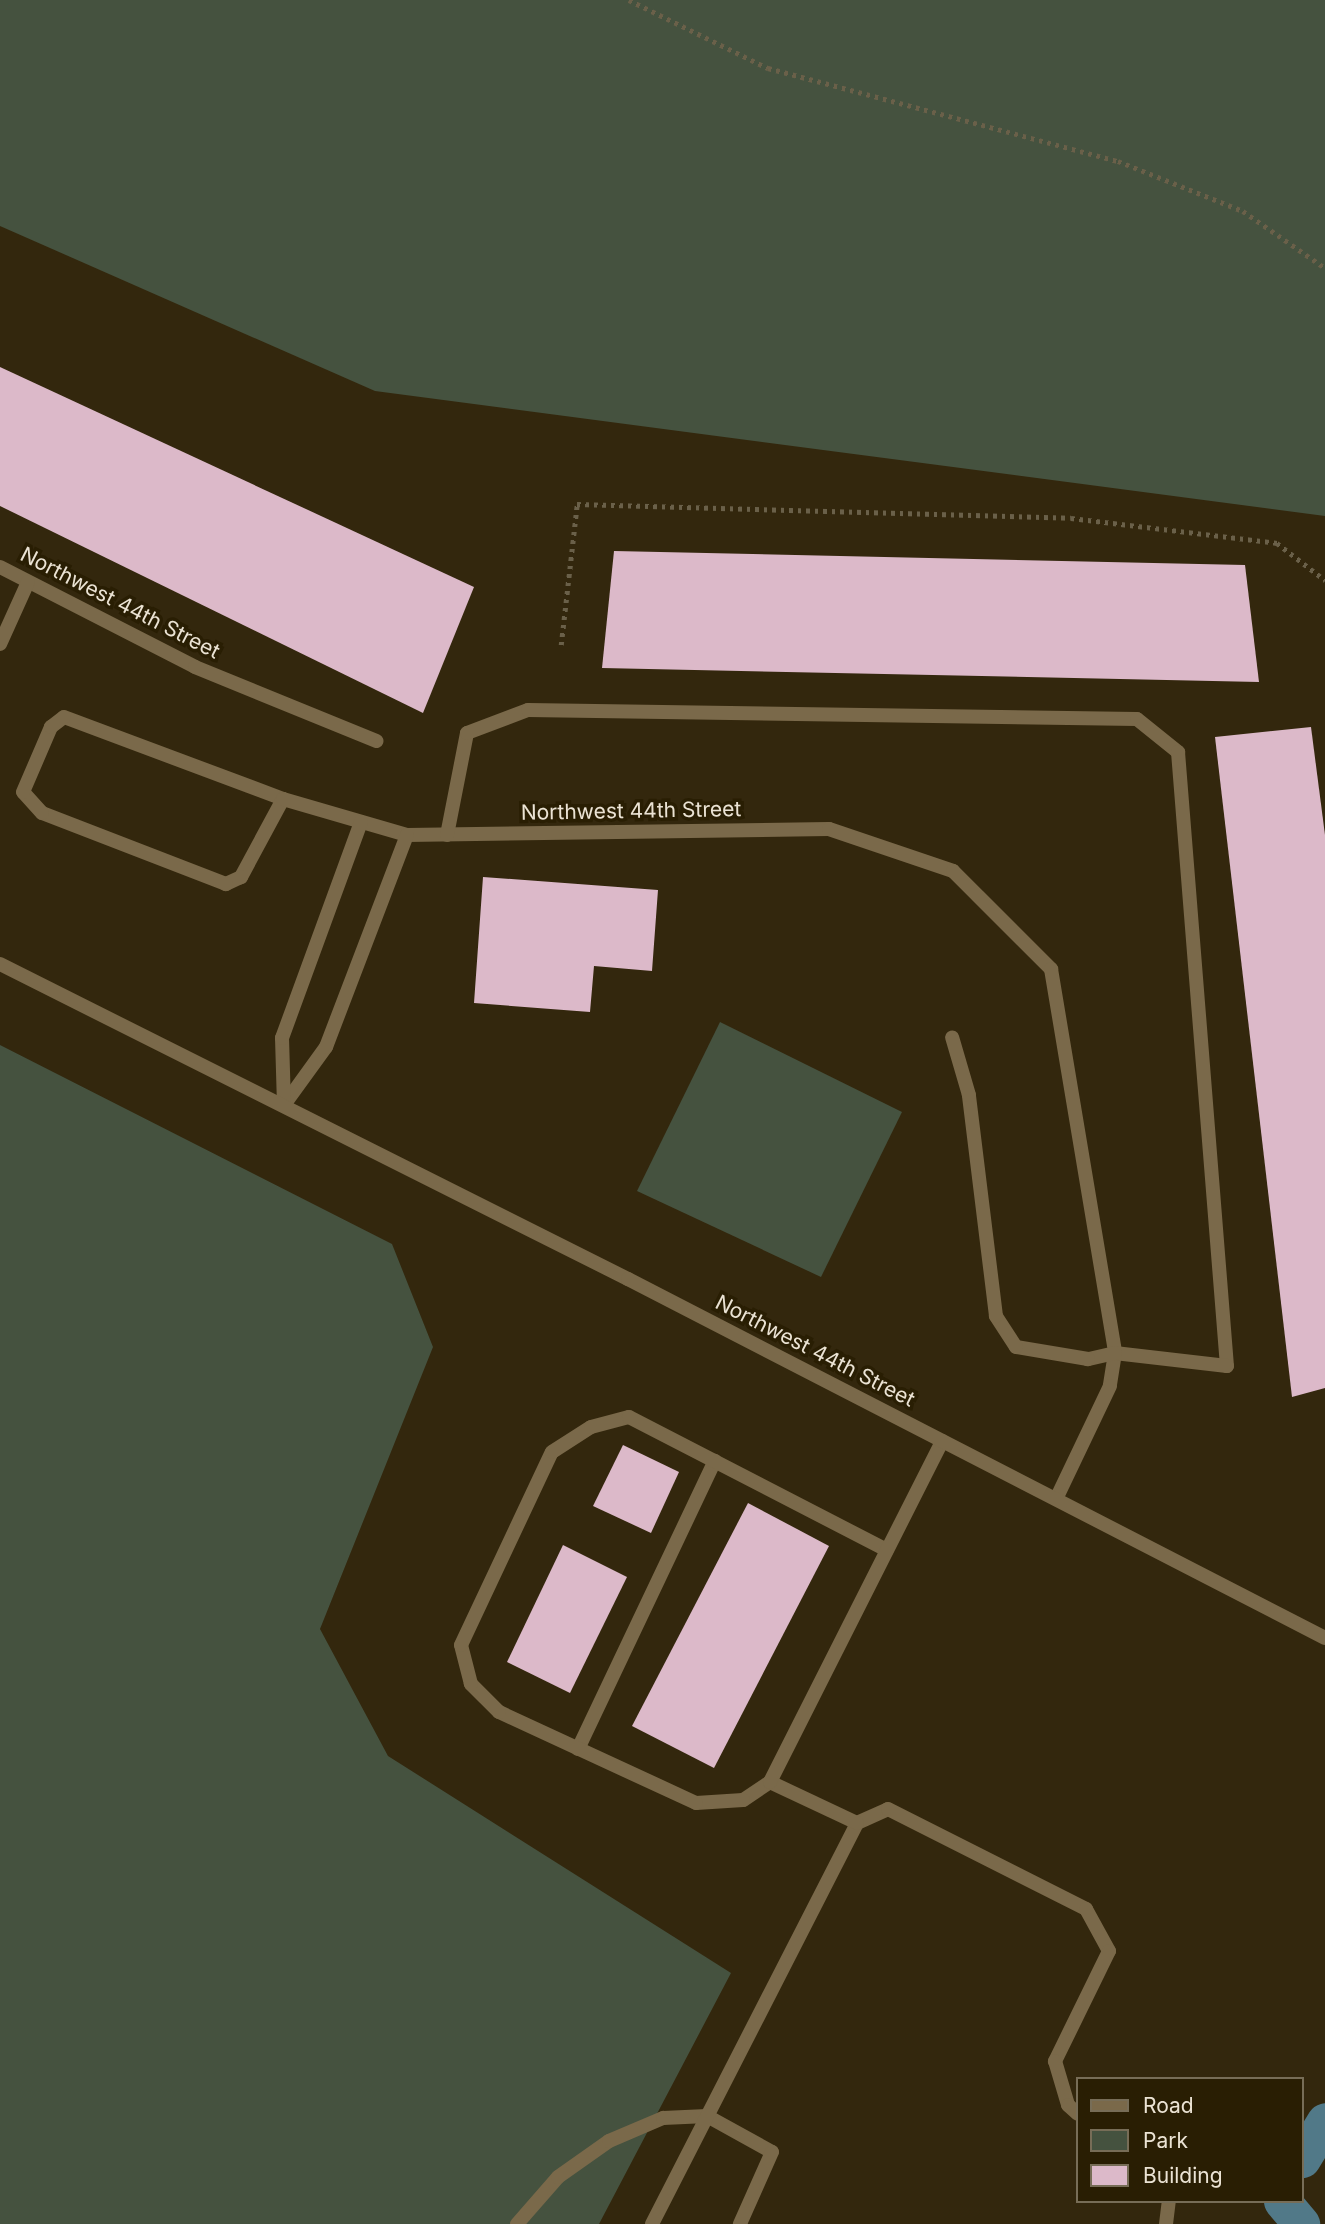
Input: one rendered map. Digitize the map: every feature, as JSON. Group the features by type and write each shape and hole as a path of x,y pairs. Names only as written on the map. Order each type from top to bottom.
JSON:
{"street":[{"name":"Northwest 44th Street","path":"0,566 195,667 376,741"},
{"path":"0,644 28,582"},
{"path":"447,835 467,733 528,710 1137,719 1178,752 1227,1366 1115,1353 1088,1359 1016,1347 996,1316 969,1095 952,1037"},
{"name":"Northwest 44th Street","path":"283,799 241,877 226,884 42,813 23,792 51,727 64,717 283,799 407,835 829,830 953,871 1051,969 1115,1353 1111,1386 1056,1499"},
{"path":"284,1105 282,1038 361,822"},
{"path":"284,1105 326,1047 407,835"},
{"name":"Northwest 44th Street","path":"0,964 284,1105 1325,1638"},
{"path":"887,1550 629,1417 591,1427 552,1452 461,1645 471,1684 499,1712 696,1803 743,1800 769,1782 887,1550 942,1441"},
{"path":"578,1749 715,1461"},
{"path":"769,1782 857,1823"},
{"path":"652,2224 857,1823 888,1809 1086,1909 1109,1951 1055,2061 1068,2105 1076,2112"},
{"path":"517,2224 558,2177 609,2141 663,2119 707,2116 772,2152 740,2224"},
{"path":"1166,2224 1169,2203"}],"path":[{"path":"629,0 768,68 1118,161 1243,211 1325,268"},
{"path":"561,645 577,504 1072,518 1277,543 1325,580"}],"green space":[{"path":"0,0 1325,0 1325,516 375,391 0,226"},
{"path":"720,1022 902,1112 821,1277 637,1191"},
{"path":"0,1045 392,1244 433,1347 320,1629 388,1756 731,1973 599,2224 0,2224"}],"building":[{"path":"0,367 474,587 423,713 0,506"},
{"path":"614,551 1245,565 1259,682 602,668"},
{"path":"1311,727 1325,835 1325,1388 1292,1397 1215,737"},
{"path":"483,877 658,890 652,971 594,966 590,1012 474,1003"},
{"path":"623,1445 679,1472 651,1533 593,1506"},
{"path":"748,1503 829,1546 714,1768 632,1726"},
{"path":"563,1545 627,1577 570,1693 507,1662"}],"waterway":[{"path":"1304,2156 1325,2121"},
{"path":"1284,2203 1301,2224"}]}
